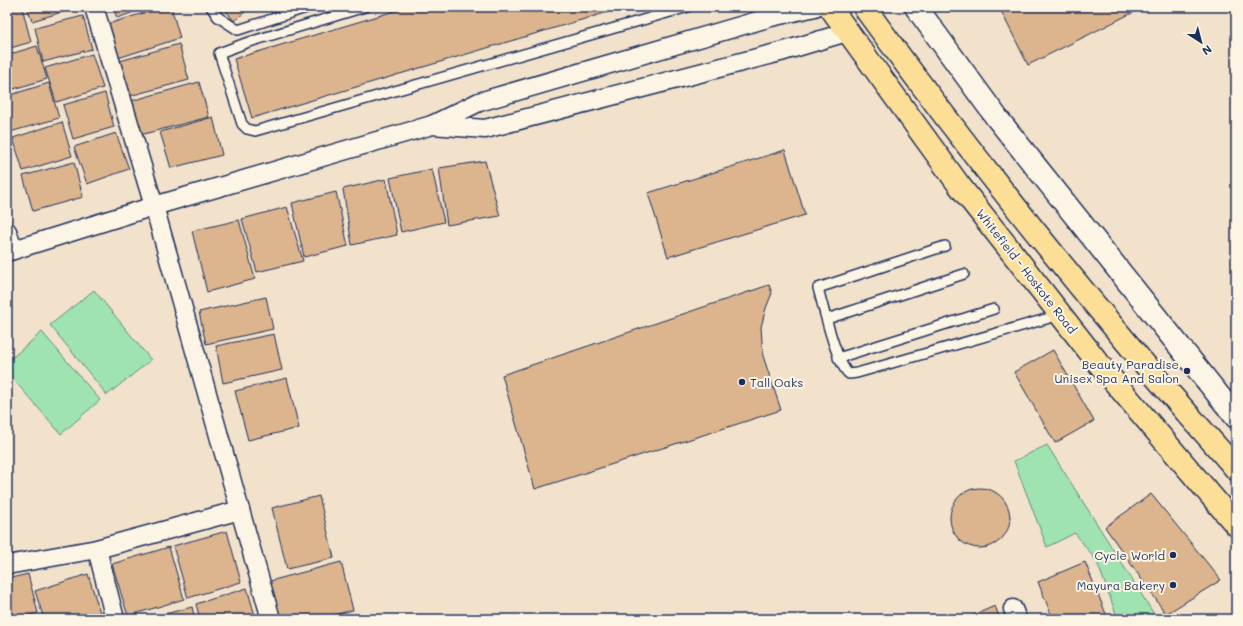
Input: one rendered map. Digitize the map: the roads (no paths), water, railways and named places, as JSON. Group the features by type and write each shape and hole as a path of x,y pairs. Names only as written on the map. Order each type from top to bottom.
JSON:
{"main road":[{"name":"Whitefield - Hoskote Road","path":"830,7 959,185 1028,271 1100,365 1236,525"},
{"path":"864,7 986,170 1051,251 1127,344 1236,469"},
{"path":"1028,271 1051,251"}],"street":[{"path":"94,7 154,206 271,619"},
{"path":"7,231 10,251 154,206 432,125 479,102 771,17 815,7"},
{"path":"916,7 997,118 1236,417"},
{"path":"432,125 485,129 784,51 847,32"},
{"path":"7,565 97,549 240,510"},
{"path":"97,549 115,619"}],"lane":[{"path":"211,7 218,17 238,30 309,7"},
{"path":"365,7 220,52 242,124 247,129 255,131 688,7"},
{"path":"945,246 818,288 838,358 845,371 849,374 857,373 1061,315"},
{"path":"827,319 964,274"},
{"path":"838,358 994,309"}],"place":[{"name":"Beauty Paradise Unisex Spa And Salon","path":"1187,371"},
{"name":"Tall Oaks","path":"742,382"},
{"name":"Cycle World","path":"1173,555"},
{"name":"Mayura Bakery","path":"1173,585"}]}
